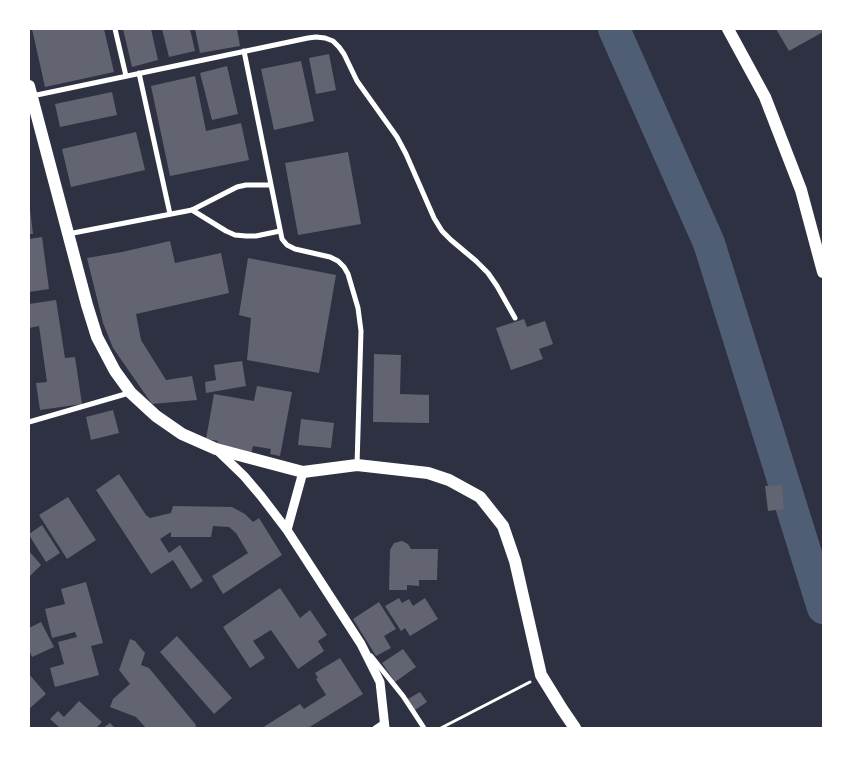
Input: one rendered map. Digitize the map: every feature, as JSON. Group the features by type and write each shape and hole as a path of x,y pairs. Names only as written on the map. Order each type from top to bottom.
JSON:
{"main road":[{"path":"728,29 765,97 801,190 823,272"},
{"path":"30,91 86,304 97,337 115,371 132,392 156,416 182,434 216,449 303,472 357,465 428,473 449,480 480,497 503,526 515,561 542,675 575,728"}],"street":[{"path":"115,29 126,76"},
{"path":"30,91 126,76 316,37 325,38 339,47 357,81 397,137 434,218 442,231 488,274 514,318"},
{"path":"244,51 282,239 287,245 295,249 330,257 338,261 348,274 358,308 361,331 357,465"},
{"path":"139,73 170,214"},
{"path":"68,234 192,210 237,187 272,184"},
{"path":"192,210 226,232 235,235 256,236 280,231"},
{"path":"29,422 132,392"},
{"path":"216,449 244,476 287,530 361,644 403,696 424,728"},
{"path":"287,530 303,472"},
{"path":"361,644 380,682 384,725 375,728"}],"path":[{"path":"441,728 530,682"}],"building":[{"path":"32,29 104,29 114,72 45,87"},
{"path":"123,29 151,29 158,60 132,67"},
{"path":"162,29 190,29 195,51 169,57"},
{"path":"195,29 237,29 240,46 200,53"},
{"path":"776,29 823,29 823,32 789,51"},
{"path":"329,54 336,90 316,94 309,58"},
{"path":"301,61 314,121 274,130 261,69"},
{"path":"227,66 238,114 212,120 200,73"},
{"path":"195,76 206,131 241,123 249,160 170,176 151,86"},
{"path":"112,92 117,115 60,127 55,104"},
{"path":"136,132 145,170 71,187 62,149"},
{"path":"348,152 361,224 298,235 285,163"},
{"path":"30,209 33,234 29,234"},
{"path":"42,237 49,289 29,292 29,239"},
{"path":"170,241 175,263 221,253 229,293 136,314 141,340 166,380 192,376 197,400 152,404 113,348 103,323 87,258"},
{"path":"248,258 336,275 319,373 247,360 251,318 239,315"},
{"path":"56,300 65,358 75,357 82,404 40,410 36,383 47,382 39,326 29,328 29,304"},
{"path":"524,319 527,327 545,321 553,344 539,349 543,359 511,370 496,328"},
{"path":"374,354 401,355 400,394 429,395 429,423 373,422"},
{"path":"242,361 246,386 206,393 205,382 216,380 214,365"},
{"path":"257,386 292,392 280,456 270,454 271,449 253,446 251,454 217,447 218,441 206,439 214,394 254,401"},
{"path":"113,410 119,433 91,440 86,417"},
{"path":"301,419 334,423 331,448 298,445"},
{"path":"119,474 146,515 150,518 171,513 173,506 232,507 245,514 253,522 259,518 282,555 223,594 212,576 248,553 236,533 229,527 213,526 211,537 171,537 171,532 160,539 169,553 180,545 203,581 191,589 173,560 151,574 96,490"},
{"path":"782,485 784,509 768,511 765,486"},
{"path":"68,497 96,540 67,559 39,515"},
{"path":"42,525 60,553 46,562 29,535"},
{"path":"402,541 408,544 411,549 438,549 437,580 419,580 419,586 407,585 407,590 389,590 390,550 394,543"},
{"path":"29,551 41,565 29,577"},
{"path":"86,582 103,643 91,646 99,675 55,687 50,668 64,664 58,642 77,637 75,632 52,638 45,609 65,604 61,589"},
{"path":"280,588 300,618 310,610 327,635 318,641 324,651 298,669 271,630 253,641 265,658 250,668 223,627"},
{"path":"399,598 402,603 409,599 413,606 425,598 438,619 410,636 405,628 401,631 385,606"},
{"path":"379,602 396,629 384,636 391,648 376,656 353,619"},
{"path":"41,622 54,647 32,657 29,650 29,628"},
{"path":"177,636 232,698 214,714 160,652"},
{"path":"130,639 135,641 145,653 141,665 149,668 196,725 195,728 146,728 136,717 110,707 113,699 130,684 119,670"},
{"path":"403,649 416,667 395,682 382,663"},
{"path":"340,658 363,694 308,728 262,728 300,704 304,709 326,695 316,679 318,678 315,673"},
{"path":"29,674 46,694 29,709"},
{"path":"420,692 427,702 415,710 408,699"},
{"path":"79,701 102,722 96,728 60,728 50,719 58,711 64,717"},
{"path":"110,723 115,728 103,728"}],"waterway":[{"path":"614,29 709,243 823,608"}]}
